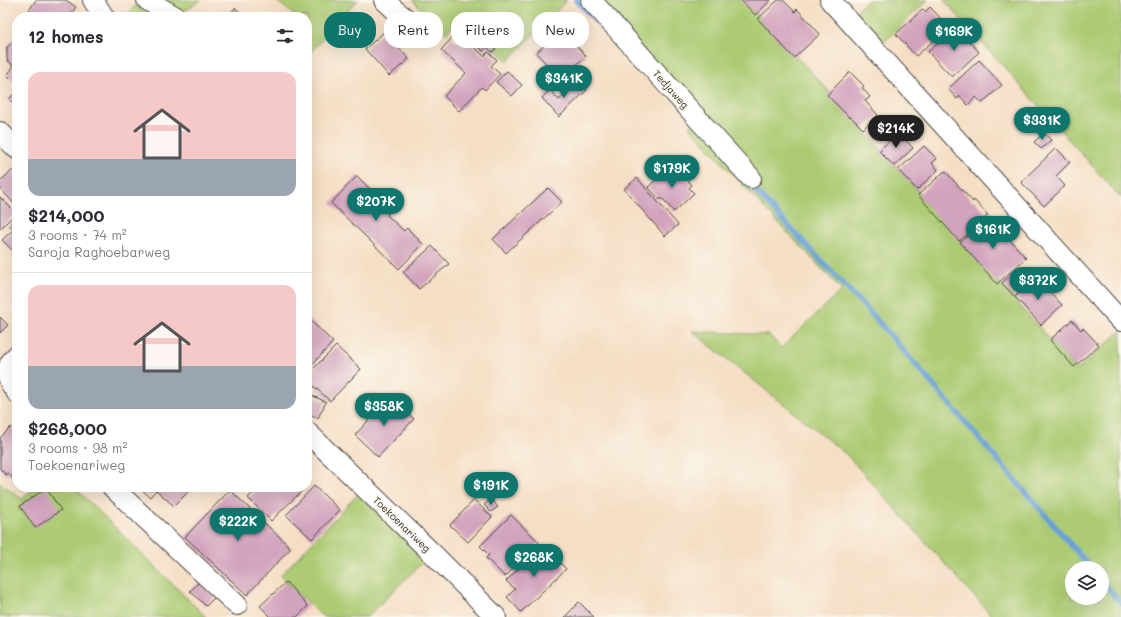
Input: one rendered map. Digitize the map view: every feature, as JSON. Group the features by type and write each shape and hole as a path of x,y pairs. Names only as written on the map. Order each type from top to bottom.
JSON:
{"street":[{"path":"93,0 101,12"},
{"path":"147,0 167,12"},
{"path":"384,0 397,12"},
{"name":"Tedjaweg","path":"591,0 751,178"},
{"path":"830,0 1121,321"},
{"path":"0,132 12,144"},
{"path":"12,359 7,368 7,378 12,386"},
{"name":"Toekoenariweg","path":"312,437 496,617"},
{"path":"117,492 237,605"}],"green space":[{"path":"154,0 201,0 188,9 177,11"},
{"path":"276,0 358,0 347,12 324,12 324,37 312,51 312,12 290,12"},
{"path":"412,0 567,0 555,12 532,12 532,36 524,44 524,12 451,12 451,28 446,33 443,30 443,12 424,12"},
{"path":"583,0 743,0 825,87 1077,370 1121,331 1121,617 993,617 846,454 692,331 769,335 781,348 842,290 689,126 694,121"},
{"path":"868,0 928,0 882,44 853,14"},
{"path":"944,0 1121,0 1121,198"},
{"path":"140,1 160,12 130,12"},
{"path":"493,48 521,48 508,61"},
{"path":"0,483 22,499 30,492 79,492 206,617 0,617"},
{"path":"358,494 426,559 367,617 323,617 280,576"}],"building":[{"path":"36,0 66,0 76,7 72,12 28,12"},
{"path":"741,0 771,0 755,15"},
{"path":"778,0 783,0 795,12 797,9 820,34 794,58 758,19"},
{"path":"930,7 946,24 940,29 943,32 916,56 896,34 923,9 925,12"},
{"path":"235,8 240,12 231,12"},
{"path":"956,27 979,52 952,77 928,52"},
{"path":"384,32 384,48 399,48 409,59 389,76 365,49 376,48 376,39"},
{"path":"451,39 451,48 475,48 484,56 488,52 497,60 491,66 500,74 485,90 482,87 459,111 444,96 466,73 441,50"},
{"path":"12,42 12,64 7,60 7,47"},
{"path":"488,48 496,49 492,52"},
{"path":"542,48 578,48 586,56 575,66 577,69 564,82 536,53"},
{"path":"979,60 1002,85 982,103 976,97 968,105 960,96 957,99 948,89"},
{"path":"12,69 12,80 7,75"},
{"path":"507,71 522,85 512,96 496,82"},
{"path":"850,72 864,86 862,88 870,97 865,101 878,115 863,129 827,95"},
{"path":"579,81 587,90 559,117 542,98 550,90 559,100"},
{"path":"898,132 913,148 894,166 879,151"},
{"path":"1044,133 1051,140 1041,149 1034,142"},
{"path":"924,146 937,159 932,163 938,170 917,190 898,170"},
{"path":"1056,148 1070,162 1056,176 1065,186 1044,206 1021,182"},
{"path":"670,167 677,175 681,173 692,185 689,188 694,193 674,212 662,198 660,200 648,187"},
{"path":"12,171 12,201 0,188 0,181"},
{"path":"945,171 973,202 974,200 988,215 959,241 918,195"},
{"path":"357,176 391,210 387,215 404,231 407,228 423,244 399,269 331,203"},
{"path":"637,178 678,225 665,236 624,189"},
{"path":"548,188 562,202 506,253 493,239"},
{"path":"0,197 12,209 12,217 0,229"},
{"path":"990,217 1026,258 997,284 960,242"},
{"path":"12,231 12,250 2,240"},
{"path":"432,246 449,264 419,289 403,272"},
{"path":"1012,274 1024,287 1014,296 1002,283"},
{"path":"1036,277 1062,305 1041,325 1015,297"},
{"path":"0,317 8,325 0,333"},
{"path":"1072,320 1081,330 1083,328 1099,345 1074,367 1050,340"},
{"path":"312,322 333,342 312,365"},
{"path":"336,346 361,369 330,401 312,385 312,370"},
{"path":"312,395 326,402 318,418 312,415"},
{"path":"390,397 414,419 378,457 355,435"},
{"path":"11,427 12,428 12,477 8,473 6,475 0,469 0,438"},
{"path":"314,486 340,510 312,539 286,515 308,492 312,492 312,488"},
{"path":"40,492 49,492 61,510 35,528 20,506"},
{"path":"144,492 154,492 150,497"},
{"path":"158,492 188,492 174,506"},
{"path":"228,492 232,492 291,548 247,595 185,537"},
{"path":"254,492 301,492 271,521 248,498"},
{"path":"491,499 498,507 491,512 484,505"},
{"path":"474,500 492,517 468,542 450,525"},
{"path":"511,515 539,542 505,577 486,558 489,555 480,546"},
{"path":"543,545 566,569 521,612 507,597 515,589 506,581"},
{"path":"199,582 215,597 206,606 190,591"},
{"path":"286,582 308,606 297,617 271,617 260,606"},
{"path":"579,602 594,617 565,617"}],"waterway":[{"path":"576,0 617,43"},
{"path":"747,182 877,320 1085,561"},
{"path":"1109,589 1121,603"}]}
